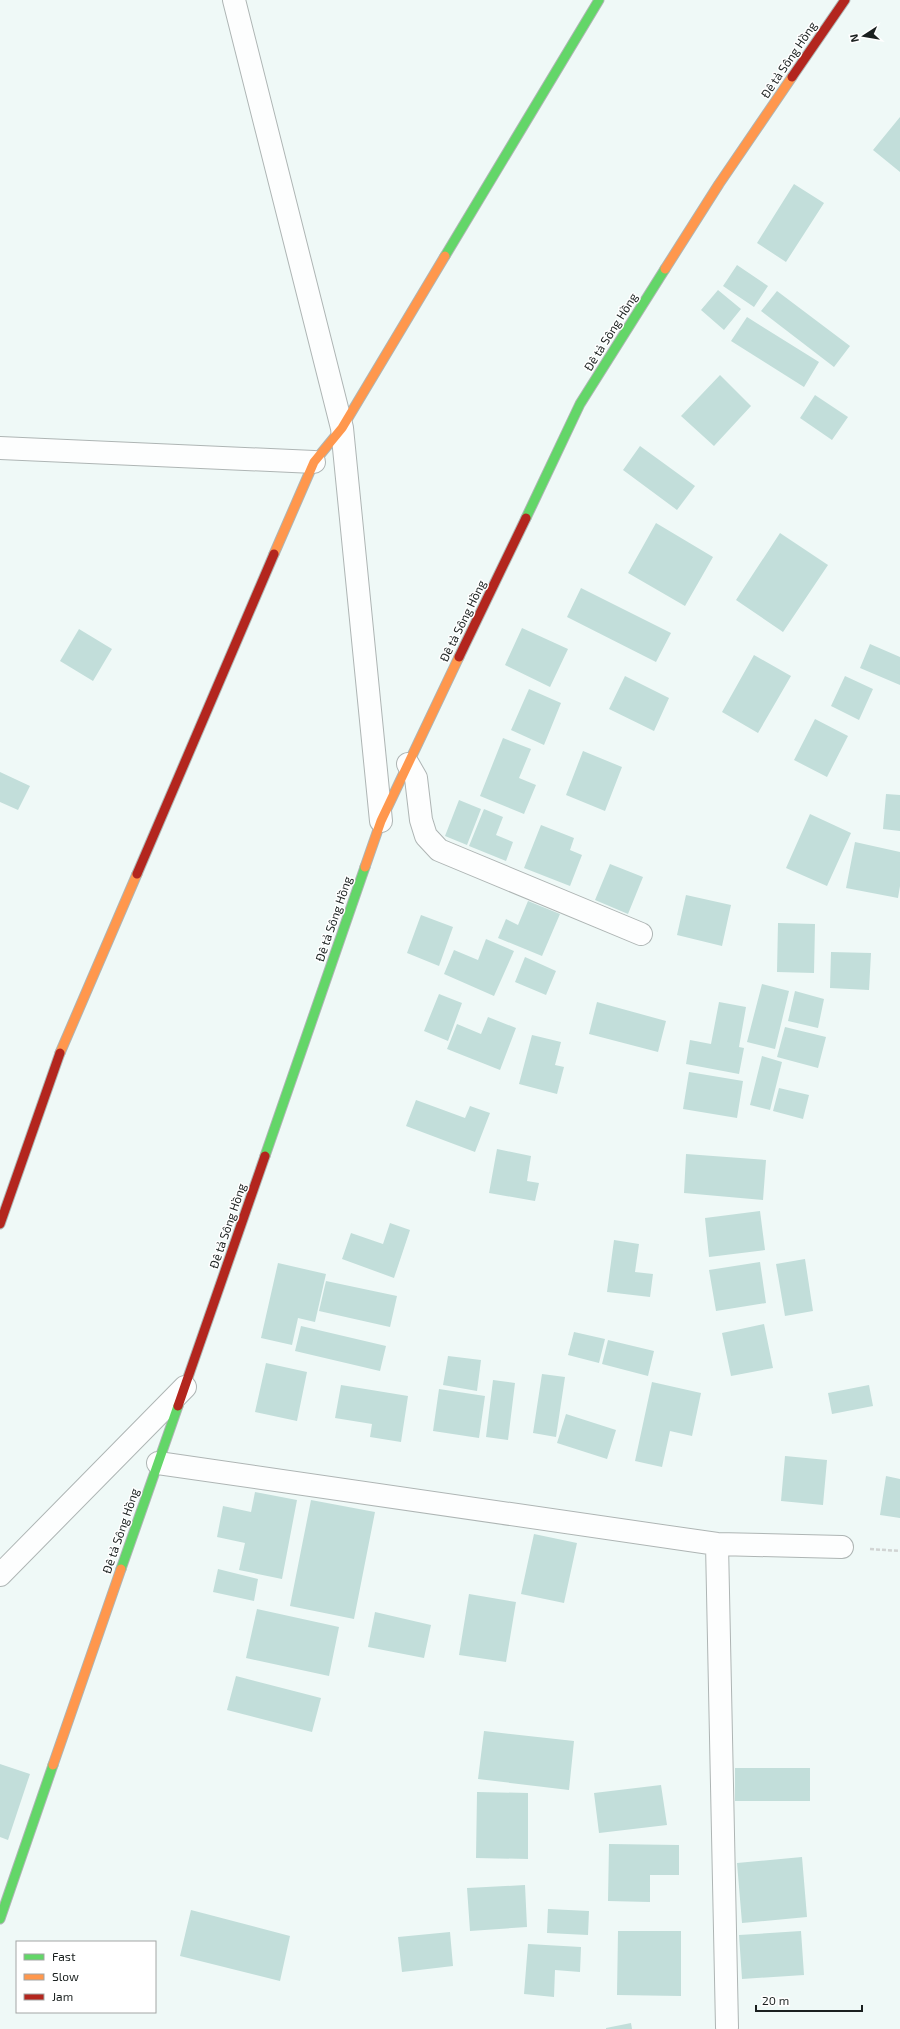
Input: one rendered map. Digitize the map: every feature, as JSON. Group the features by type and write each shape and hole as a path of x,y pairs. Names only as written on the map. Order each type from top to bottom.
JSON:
{"main road":[{"path":"0,1224 52,1072 314,462 342,428 599,0"},
{"name":"Đê tả Sông Hồng","path":"0,1918 381,820 580,404 718,184 845,0"}],"street":[{"path":"234,0 342,428 381,820"},
{"path":"0,448 314,462"},
{"path":"408,764 416,778 421,820 426,836 439,850 642,934"},
{"path":"0,1574 185,1387"},
{"path":"158,1463 717,1544 842,1547"},
{"path":"717,1544 727,2027"}],"building":[{"path":"900,117 900,172 873,150"},
{"path":"794,184 824,203 786,262 757,243"},
{"path":"737,265 768,286 754,307 723,286"},
{"path":"718,290 741,309 724,330 701,310"},
{"path":"777,291 850,346 834,367 761,311"},
{"path":"747,317 819,362 804,387 731,341"},
{"path":"720,375 751,406 714,446 681,416"},
{"path":"815,395 848,417 832,440 800,418"},
{"path":"640,446 695,486 677,510 623,470"},
{"path":"656,523 713,557 685,606 628,573"},
{"path":"780,533 828,565 783,632 736,600"},
{"path":"581,588 671,633 656,662 567,617"},
{"path":"522,628 568,649 550,687 505,665"},
{"path":"79,629 112,649 93,681 60,661"},
{"path":"870,644 900,657 900,685 860,668"},
{"path":"754,655 791,676 758,733 722,712"},
{"path":"625,676 669,698 654,731 609,709"},
{"path":"845,676 873,689 859,720 831,706"},
{"path":"529,689 561,703 544,745 511,730"},
{"path":"815,719 848,736 827,777 794,760"},
{"path":"503,738 531,749 519,778 536,785 524,814 480,796"},
{"path":"583,751 622,767 605,811 566,795"},
{"path":"0,772 30,786 18,810 0,802"},
{"path":"886,794 900,795 900,831 883,829"},
{"path":"459,800 481,809 467,845 445,836"},
{"path":"484,809 503,817 496,835 513,842 506,861 469,846"},
{"path":"810,814 851,833 827,886 786,868"},
{"path":"541,825 574,838 570,850 582,855 570,886 524,868"},
{"path":"855,842 900,852 900,886 898,898 846,888"},
{"path":"610,864 643,877 628,914 595,900"},
{"path":"686,895 731,905 722,946 677,935"},
{"path":"528,901 560,914 542,956 498,938 506,919 518,925"},
{"path":"421,915 453,927 439,966 407,953"},
{"path":"778,923 815,924 814,973 777,972"},
{"path":"486,939 514,951 494,996 444,974 454,950 478,960"},
{"path":"831,952 871,953 869,990 830,988"},
{"path":"525,957 556,971 546,995 515,982"},
{"path":"762,984 789,991 775,1049 747,1042"},
{"path":"795,991 824,999 818,1028 788,1021"},
{"path":"439,994 462,1003 448,1041 424,1031"},
{"path":"597,1002 666,1021 658,1052 589,1034"},
{"path":"719,1002 746,1007 739,1047 744,1048 739,1074 686,1064 690,1040 711,1044"},
{"path":"488,1017 516,1028 500,1070 447,1049 457,1024 481,1034"},
{"path":"785,1027 826,1037 818,1068 777,1057"},
{"path":"532,1035 561,1042 555,1065 564,1067 557,1094 519,1084"},
{"path":"762,1056 782,1062 770,1110 750,1105"},
{"path":"689,1072 743,1081 737,1118 683,1109"},
{"path":"779,1088 809,1095 803,1119 773,1111"},
{"path":"416,1100 465,1118 470,1106 490,1113 475,1152 406,1126"},
{"path":"497,1149 531,1156 527,1181 539,1183 535,1201 489,1193"},
{"path":"686,1154 766,1160 763,1200 684,1193"},
{"path":"760,1211 765,1250 709,1257 705,1218"},
{"path":"390,1223 410,1230 394,1278 342,1259 351,1233 383,1244"},
{"path":"614,1240 639,1244 635,1272 653,1274 650,1297 607,1292"},
{"path":"805,1259 813,1311 785,1316 776,1264"},
{"path":"760,1262 766,1303 716,1311 709,1270"},
{"path":"278,1263 326,1274 315,1322 298,1318 292,1345 261,1338"},
{"path":"326,1281 397,1296 390,1327 319,1311"},
{"path":"764,1324 773,1368 731,1376 722,1333"},
{"path":"301,1326 386,1346 380,1371 295,1351"},
{"path":"574,1332 605,1339 599,1363 568,1355"},
{"path":"608,1340 654,1351 648,1376 602,1364"},
{"path":"448,1356 481,1360 477,1391 443,1385"},
{"path":"266,1363 307,1372 297,1421 255,1412"},
{"path":"542,1374 565,1377 556,1437 533,1433"},
{"path":"493,1380 515,1383 508,1440 486,1437"},
{"path":"652,1382 701,1393 692,1436 670,1431 662,1467 635,1461"},
{"path":"341,1385 408,1396 401,1442 370,1437 372,1424 335,1418"},
{"path":"869,1385 873,1406 832,1414 828,1393"},
{"path":"439,1389 485,1396 479,1438 433,1431"},
{"path":"566,1414 616,1430 607,1459 557,1443"},
{"path":"785,1456 827,1460 823,1505 781,1501"},
{"path":"886,1476 900,1479 900,1518 880,1515"},
{"path":"255,1492 297,1500 282,1579 239,1570 245,1543 217,1537 223,1506 251,1512"},
{"path":"311,1500 375,1512 354,1619 290,1606"},
{"path":"534,1534 577,1543 564,1603 521,1594"},
{"path":"218,1569 258,1579 254,1601 213,1592"},
{"path":"469,1594 516,1602 506,1662 459,1655"},
{"path":"257,1609 339,1627 329,1676 246,1658"},
{"path":"375,1612 431,1625 424,1658 368,1647"},
{"path":"236,1676 321,1698 312,1732 227,1710"},
{"path":"484,1731 574,1741 569,1790 478,1779"},
{"path":"0,1764 30,1774 8,1840 0,1837"},
{"path":"735,1768 810,1768 810,1801 735,1801"},
{"path":"661,1785 667,1825 599,1833 594,1793"},
{"path":"477,1792 528,1793 528,1859 476,1858"},
{"path":"609,1844 679,1845 679,1875 650,1875 650,1902 608,1901"},
{"path":"802,1857 807,1917 742,1923 737,1863"},
{"path":"525,1885 527,1927 470,1931 467,1888"},
{"path":"548,1909 589,1911 588,1935 547,1933"},
{"path":"191,1910 290,1936 280,1981 180,1956"},
{"path":"618,1931 681,1931 681,1996 617,1995"},
{"path":"801,1931 804,1975 742,1979 739,1935"},
{"path":"450,1932 453,1966 402,1972 398,1937"},
{"path":"528,1944 581,1947 580,1972 555,1970 554,1997 524,1994"},
{"path":"631,2023 632,2029 606,2029 606,2028"}],"traffic: fast":[{"path":"445,256 599,0"},
{"path":"526,518 580,404 665,269"},
{"path":"265,1156 365,867"},
{"path":"121,1569 178,1406"},
{"path":"0,1919 53,1765"}],"traffic: slow":[{"path":"665,269 719,184 792,77"},
{"path":"274,554 314,462 342,428 445,256"},
{"path":"365,867 381,821 459,657"},
{"path":"60,1053 137,874"},
{"path":"53,1765 121,1569"}],"traffic: jam":[{"path":"792,77 845,0"},
{"path":"459,657 526,518"},
{"path":"137,874 274,554"},
{"path":"0,1224 60,1053"},
{"path":"178,1406 265,1156"}]}
